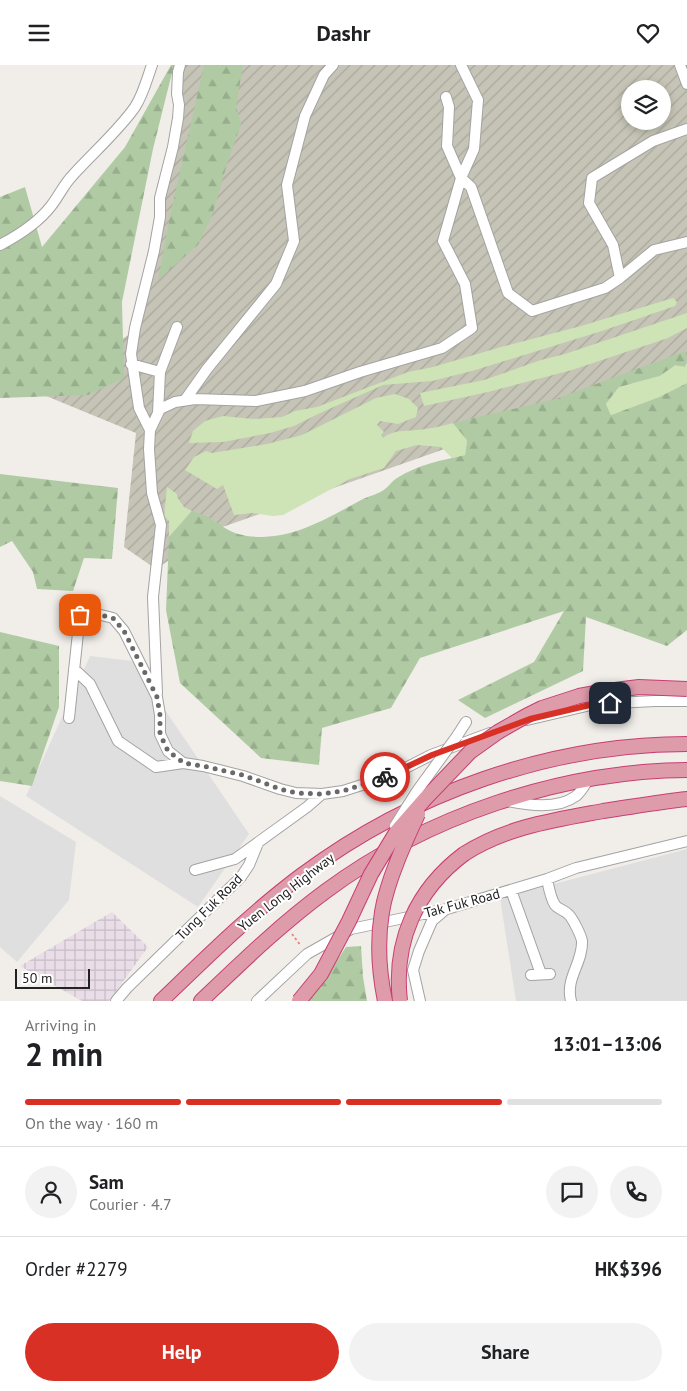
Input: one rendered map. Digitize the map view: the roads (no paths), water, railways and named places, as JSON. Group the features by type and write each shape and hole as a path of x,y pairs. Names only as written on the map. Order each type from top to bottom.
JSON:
{"highway":[{"path":"299,1001 325,967 371,874 397,831 470,752 512,724 542,708 579,696 639,687 687,689"},
{"name":"Yuen Long Highway","path":"160,1001 238,928 303,874 350,842 406,811 472,783 551,760 639,746 687,744"},
{"name":"Yuen Long Highway","path":"201,1001 261,944 328,889 387,851 412,838 467,814 504,801 545,790 588,780 627,774 687,770"},
{"path":"384,1001 379,954 382,911 408,835 425,799"},
{"path":"400,1001 400,960 413,915 431,885 464,854 500,835 535,824 646,804 687,799"}],"street":[{"path":"0,245 16,236 41,217 52,205 70,177 135,107 142,94 152,65"},
{"path":"150,430 139,408 131,354 135,328 154,251 160,217 160,198 178,118 179,105 177,94 180,65"},
{"path":"185,400 207,369 276,284 294,241 288,185 305,116 324,75 333,65"},
{"path":"184,763 168,751 160,734 153,597 161,525 152,493 149,449 150,430 160,409 174,402 195,399 256,401 305,391 360,372 442,348 472,328 464,284 443,241 461,178 474,149 478,101 461,65"},
{"path":"680,65 687,84"},
{"path":"446,97 449,107 447,147 461,178 471,187 508,293 532,311 605,289 654,250 687,242"},
{"path":"620,278 613,245 589,203 592,178 654,141 687,129"},
{"path":"158,413 160,373 176,327"},
{"path":"132,364 160,373"},
{"path":"69,718 80,615 84,611 113,618 124,631 157,697"},
{"path":"74,669 90,684 118,741 156,767 184,763 203,766 243,775 296,793 322,794 343,791 390,776 432,755 530,719 594,704 687,701"},
{"path":"371,874 394,828 466,722"},
{"path":"194,870 235,859 322,794"},
{"name":"Tak Fuk Road","path":"257,1001 307,954 351,929 447,909 547,879 576,868 687,841"},
{"name":"Tung Fuk Road","path":"116,1001 126,988 240,877 249,865 258,843"},
{"path":"547,879 551,897 556,907 569,914 582,939 580,956 571,978 568,992 571,1001"},
{"path":"511,890 541,974"},
{"path":"420,1001 413,970 432,921 447,909"}]}
